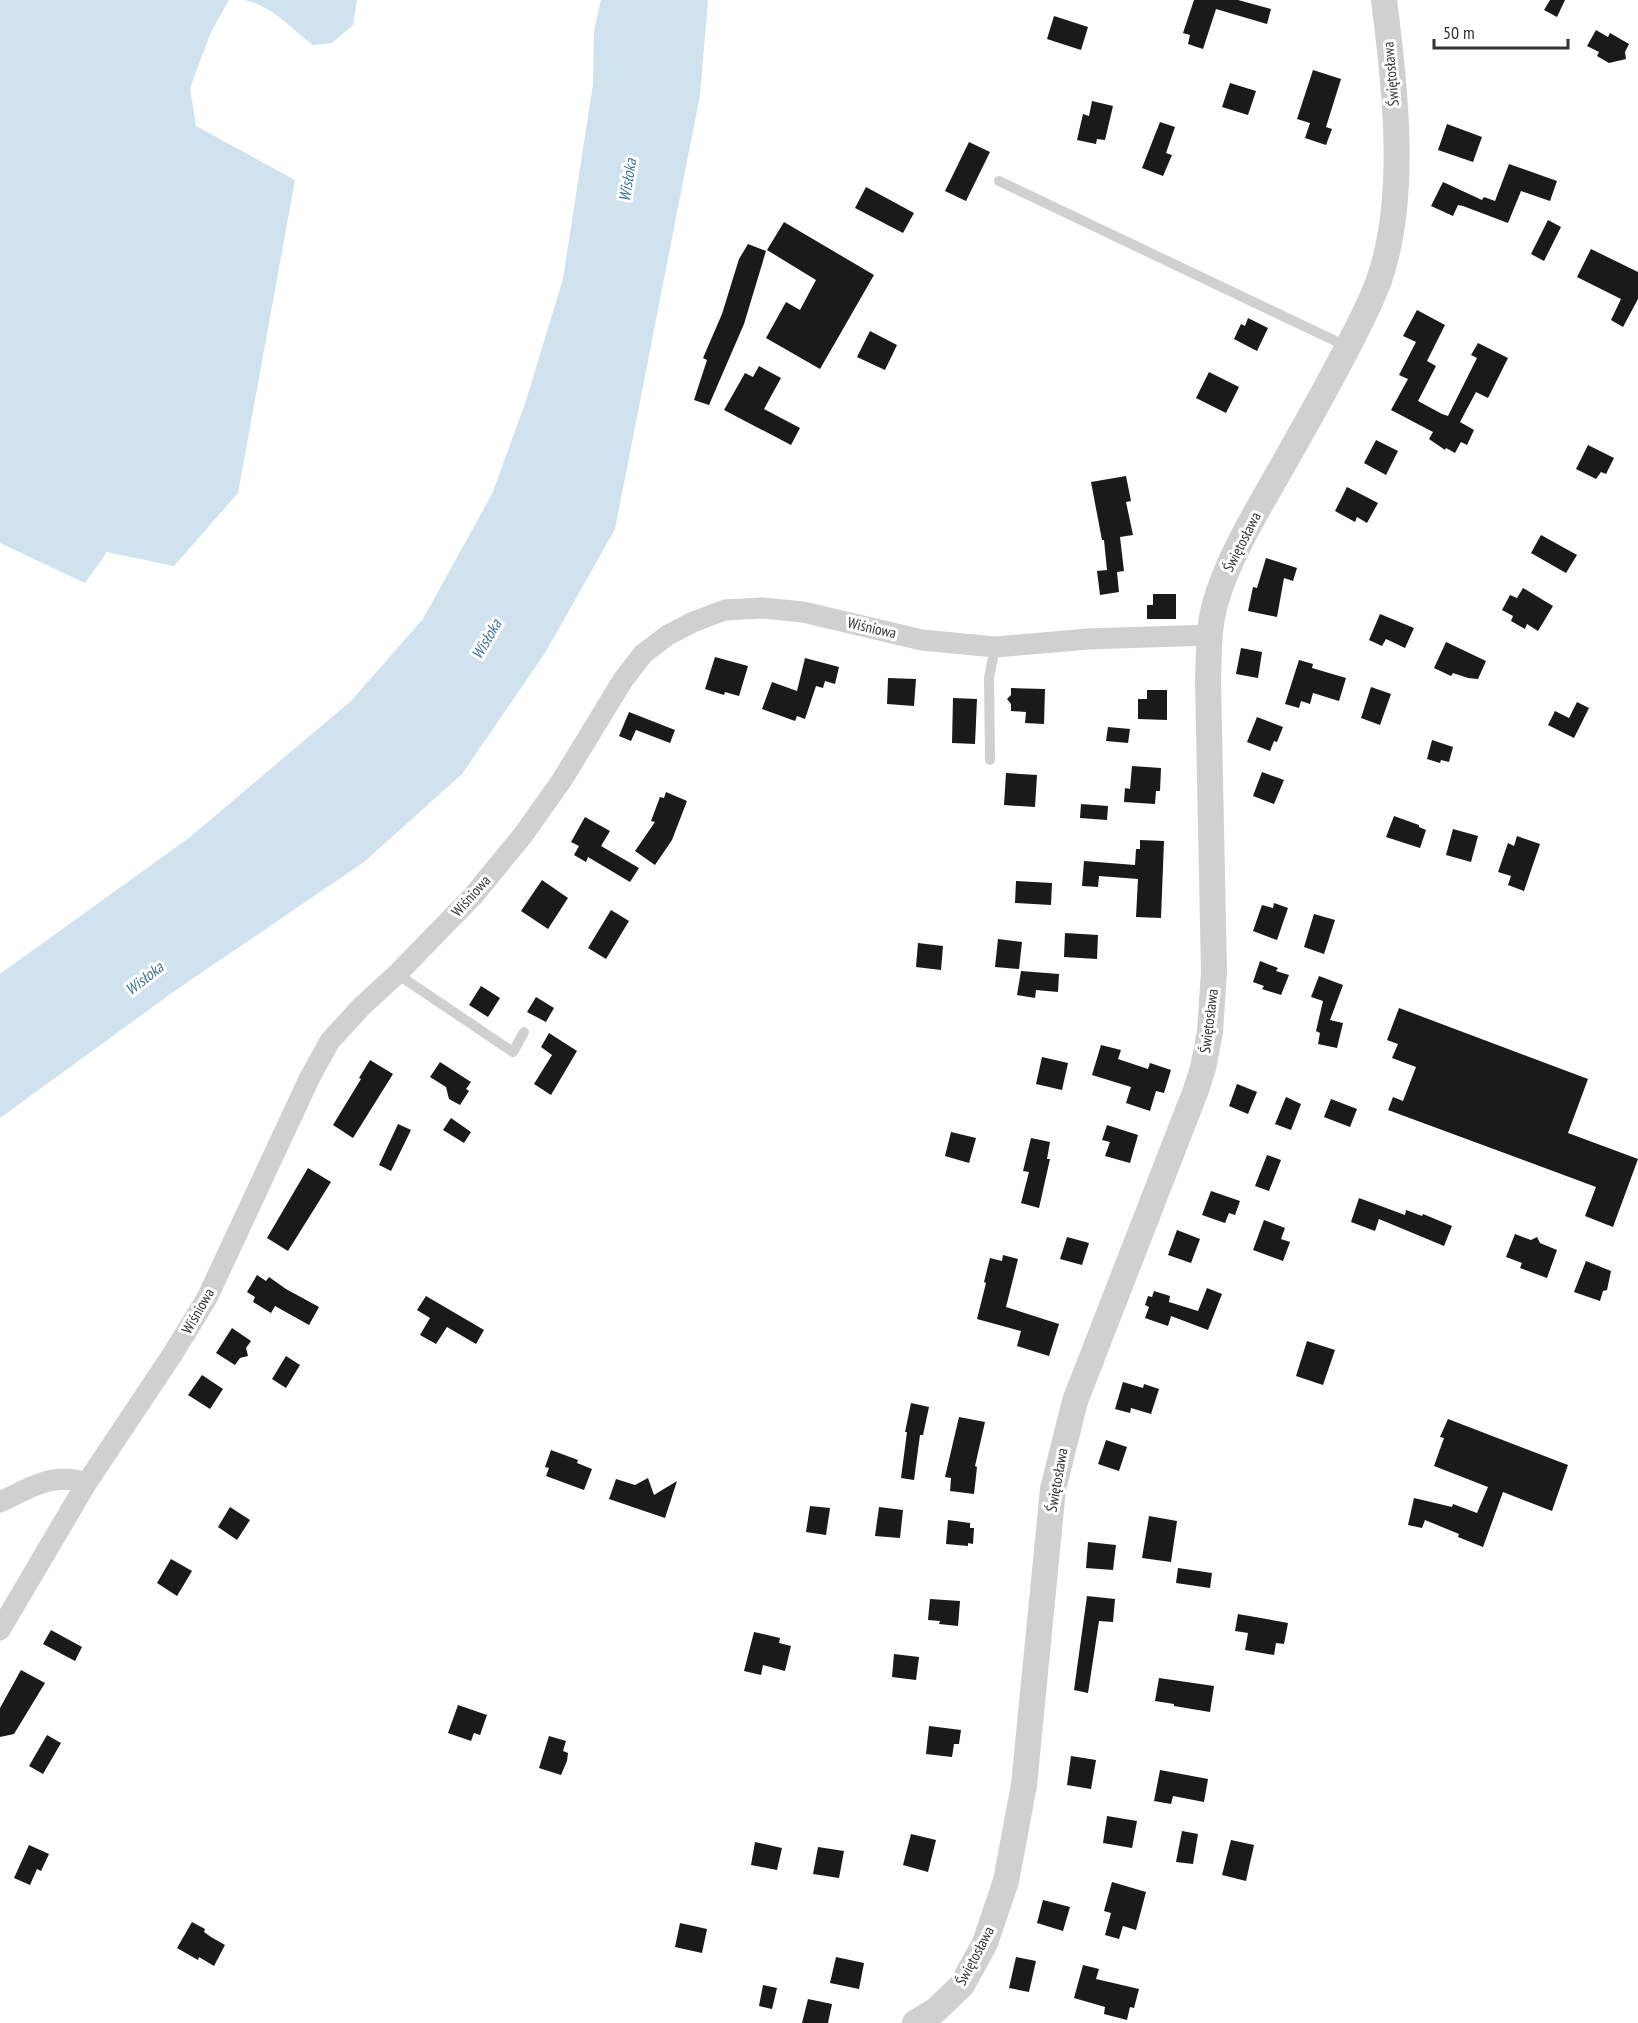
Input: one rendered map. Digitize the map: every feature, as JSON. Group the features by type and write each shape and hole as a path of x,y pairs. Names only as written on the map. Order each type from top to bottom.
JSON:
{"street":[{"name":"Świętosława","path":"915,2023 935,2011 962,1985 985,1943 1006,1881 1024,1785 1053,1489 1063,1444 1075,1401 1189,1111 1206,1052 1212,1012 1214,972 1208,692 1209,635 1215,604 1225,573 1348,347 1379,280 1389,243 1396,177 1391,64 1384,0"},
{"name":"Wiśniowa","path":"0,1630 86,1484 207,1298 310,1077 330,1041 361,1007 397,974 473,896 523,836 562,780 623,680 644,654 668,635 693,622 725,610 762,608 803,612 922,640 995,647 1088,639 1209,635"},
{"path":"0,1502 57,1478 77,1479 86,1484"}],"lane":[{"path":"999,181 1304,324 1348,347"},
{"path":"990,760 989,678 995,647"},
{"path":"397,974 513,1052 524,1032"}],"water":[{"path":"0,0 229,0 211,32 190,88 196,126 295,180 238,493 174,566 107,552 85,583 0,543"},
{"path":"244,0 357,0 353,25 332,43 313,45 272,12"},
{"name":"Wisłoka","path":"601,0 708,0 700,95 615,529 545,653 462,774 364,862 176,990 0,1118 0,974 190,837 351,701 423,619 492,494 525,404 563,279 593,84 594,30"}],"building":[{"path":"1194,0 1238,0 1271,9 1267,24 1216,9 1203,49 1188,44 1190,35 1183,33"},
{"path":"1550,0 1565,0 1557,17 1544,10"},
{"path":"1054,16 1088,27 1081,50 1047,39"},
{"path":"1596,30 1608,37 1610,33 1629,44 1625,52 1626,59 1609,63 1597,56 1599,52 1587,46"},
{"path":"1313,70 1341,79 1326,127 1332,129 1326,145 1305,138 1310,123 1297,119"},
{"path":"1230,83 1256,91 1248,115 1222,107"},
{"path":"1092,101 1113,106 1105,140 1097,139 1096,144 1077,140 1083,114 1089,116"},
{"path":"1160,122 1175,127 1166,153 1172,155 1163,176 1142,168"},
{"path":"1447,124 1482,137 1473,162 1438,150"},
{"path":"969,142 990,152 966,201 945,191"},
{"path":"1509,164 1557,181 1550,201 1521,191 1508,223 1463,206 1458,205 1453,216 1431,206 1443,182 1482,200 1484,197 1495,201"},
{"path":"866,187 914,213 903,233 855,208"},
{"path":"1548,220 1561,227 1544,261 1531,254"},
{"path":"784,222 874,275 820,369 766,338 786,302 800,310 816,280 767,250"},
{"path":"748,244 766,251 744,324 709,405 694,400 707,360 703,358 722,314 739,259"},
{"path":"1591,249 1638,272 1638,299 1623,327 1611,320 1621,299 1577,277"},
{"path":"1417,310 1445,325 1427,361 1436,366 1418,401 1442,414 1448,416 1477,358 1471,355 1478,343 1508,358 1488,398 1476,392 1460,422 1474,430 1467,445 1461,442 1455,453 1446,448 1445,450 1429,439 1433,432 1391,410 1408,379 1399,375 1416,342 1403,336"},
{"path":"1248,318 1268,328 1257,351 1234,339 1241,324 1245,326"},
{"path":"870,331 897,345 885,370 857,357"},
{"path":"759,366 781,378 764,409 800,428 791,445 724,410 745,373 753,377"},
{"path":"1209,372 1239,387 1226,413 1196,398"},
{"path":"1376,440 1398,451 1386,475 1364,463"},
{"path":"1588,445 1614,458 1606,474 1601,472 1596,479 1576,469"},
{"path":"1126,476 1131,501 1126,502 1133,535 1120,537 1124,571 1117,572 1119,592 1100,595 1097,571 1107,570 1104,540 1102,540 1091,482"},
{"path":"1347,487 1378,503 1367,523 1357,517 1355,522 1335,511"},
{"path":"1541,535 1577,555 1566,573 1531,553"},
{"path":"1266,558 1297,568 1293,581 1284,578 1277,617 1248,611 1253,587 1257,588"},
{"path":"1523,588 1553,606 1538,631 1527,624 1525,629 1511,621 1513,616 1502,610 1510,595 1517,598"},
{"path":"1153,594 1176,594 1176,619 1147,619 1147,605 1153,605"},
{"path":"1380,614 1414,628 1405,648 1386,639 1382,646 1369,640"},
{"path":"1446,642 1486,661 1478,679 1453,673 1451,676 1434,668"},
{"path":"1241,648 1262,652 1258,678 1236,674"},
{"path":"715,657 748,666 739,696 725,692 724,695 705,689"},
{"path":"805,658 839,667 835,684 825,681 823,688 816,686 805,719 797,716 795,721 762,709 772,682 797,691"},
{"path":"1299,660 1313,664 1312,668 1346,678 1339,701 1313,693 1310,704 1301,701 1299,708 1285,704"},
{"path":"888,678 916,679 914,706 887,704"},
{"path":"1371,687 1391,694 1380,725 1361,718"},
{"path":"1011,688 1045,689 1044,724 1025,723 1026,712 1011,711 1011,704 1007,699 1011,695"},
{"path":"1147,690 1167,690 1167,720 1138,719 1138,699 1147,699"},
{"path":"953,698 977,699 975,744 952,743"},
{"path":"1577,702 1589,708 1574,738 1548,725 1555,711 1569,718"},
{"path":"629,712 675,730 670,743 636,730 631,741 619,736"},
{"path":"1257,717 1283,727 1277,742 1274,741 1270,751 1247,742"},
{"path":"1108,727 1130,729 1128,743 1106,741"},
{"path":"1432,740 1453,747 1449,762 1441,760 1440,763 1427,759"},
{"path":"1132,766 1161,768 1160,791 1156,791 1155,804 1124,802 1125,788 1130,789"},
{"path":"1262,772 1284,780 1274,804 1253,796"},
{"path":"1006,773 1037,775 1035,807 1004,805"},
{"path":"666,792 687,801 672,840 655,865 635,851 655,822 651,821 660,797 664,798"},
{"path":"1081,804 1108,806 1107,820 1080,818"},
{"path":"1394,816 1426,830 1420,848 1386,837"},
{"path":"585,817 610,831 601,846 639,868 630,882 588,857 586,862 574,855 579,846 571,842"},
{"path":"1453,829 1478,836 1471,862 1446,855"},
{"path":"1517,836 1540,844 1524,891 1508,885 1511,876 1498,872 1508,843 1514,846"},
{"path":"1140,840 1164,841 1161,918 1136,917 1138,879 1099,876 1098,887 1082,886 1084,861 1135,865 1136,849 1140,849"},
{"path":"542,880 568,898 548,929 521,911"},
{"path":"1016,881 1052,883 1051,905 1015,903"},
{"path":"1274,903 1288,908 1277,940 1253,931 1262,905 1273,908"},
{"path":"611,910 629,921 606,959 588,948"},
{"path":"1314,914 1335,920 1324,954 1304,947"},
{"path":"1065,933 1098,935 1097,959 1064,957"},
{"path":"998,939 1022,942 1019,969 995,967"},
{"path":"918,943 943,946 941,970 916,967"},
{"path":"1260,961 1278,968 1276,971 1289,975 1281,995 1262,989 1264,986 1253,982"},
{"path":"1021,971 1059,974 1058,992 1036,990 1035,998 1017,995"},
{"path":"1319,976 1343,985 1330,1020 1343,1023 1337,1048 1318,1044 1320,1033 1316,1031 1323,1001 1311,997"},
{"path":"481,986 500,998 488,1017 469,1005"},
{"path":"536,997 554,1008 546,1022 527,1012"},
{"path":"1399,1008 1588,1079 1568,1133 1638,1159 1613,1227 1585,1216 1596,1187 1388,1110 1393,1097 1403,1101 1416,1067 1392,1058 1398,1044 1387,1040"},
{"path":"549,1033 577,1051 551,1095 534,1084 552,1055 541,1047"},
{"path":"1101,1045 1121,1050 1118,1059 1148,1069 1150,1063 1171,1070 1164,1093 1156,1091 1150,1111 1126,1103 1131,1087 1092,1075"},
{"path":"1042,1057 1068,1063 1062,1090 1036,1084"},
{"path":"370,1060 393,1074 353,1138 333,1125"},
{"path":"440,1062 471,1082 466,1089 469,1091 460,1105 449,1099 446,1087 430,1077"},
{"path":"1237,1084 1257,1092 1248,1114 1229,1106"},
{"path":"1286,1097 1301,1104 1291,1130 1275,1124"},
{"path":"1331,1099 1357,1109 1350,1127 1324,1117"},
{"path":"451,1118 471,1132 464,1143 443,1130"},
{"path":"398,1124 411,1130 391,1171 379,1165"},
{"path":"1107,1125 1138,1135 1130,1163 1105,1156 1110,1142 1102,1140"},
{"path":"951,1132 976,1138 969,1163 945,1156"},
{"path":"1031,1138 1050,1142 1047,1159 1050,1159 1039,1208 1021,1203 1029,1172 1023,1171"},
{"path":"1267,1155 1281,1160 1269,1191 1255,1186"},
{"path":"308,1168 331,1182 288,1251 267,1238"},
{"path":"1211,1191 1240,1201 1235,1215 1229,1213 1225,1223 1202,1215"},
{"path":"1359,1198 1405,1215 1406,1210 1422,1216 1423,1214 1452,1226 1444,1246 1379,1219 1375,1231 1351,1222"},
{"path":"1264,1220 1285,1228 1281,1239 1290,1242 1283,1261 1253,1250"},
{"path":"1177,1230 1200,1239 1191,1263 1168,1255"},
{"path":"1515,1234 1531,1240 1537,1237 1540,1243 1557,1250 1547,1278 1520,1268 1522,1263 1506,1257"},
{"path":"1067,1237 1089,1243 1082,1265 1060,1259"},
{"path":"1003,1255 1018,1259 1006,1307 1059,1324 1049,1356 1017,1346 1021,1331 977,1319 990,1258 1002,1261"},
{"path":"1586,1261 1611,1271 1607,1290 1603,1291 1600,1301 1574,1292"},
{"path":"257,1275 266,1281 269,1277 319,1307 309,1325 275,1306 271,1313 253,1302 255,1297 247,1292"},
{"path":"1207,1288 1222,1294 1208,1330 1171,1316 1168,1326 1145,1318 1149,1307 1145,1305 1148,1296 1152,1297 1154,1291 1170,1296 1169,1302 1198,1311"},
{"path":"426,1296 484,1330 476,1344 447,1327 436,1344 420,1335 430,1318 417,1310"},
{"path":"232,1328 251,1341 246,1348 248,1356 240,1358 235,1365 216,1353"},
{"path":"1307,1341 1335,1350 1323,1385 1296,1376"},
{"path":"286,1356 300,1365 286,1388 272,1379"},
{"path":"202,1375 223,1389 210,1409 188,1395"},
{"path":"1123,1382 1143,1388 1144,1384 1159,1389 1151,1414 1131,1408 1130,1413 1115,1409"},
{"path":"911,1403 929,1407 923,1435 920,1435 914,1480 901,1478 907,1432 905,1432"},
{"path":"959,1417 985,1422 975,1466 977,1467 974,1494 950,1491 951,1478 945,1477"},
{"path":"1448,1419 1568,1465 1552,1511 1503,1492 1483,1547 1425,1520 1422,1528 1408,1525 1414,1498 1452,1507 1453,1504 1477,1513 1488,1487 1434,1466 1444,1438 1440,1437"},
{"path":"1106,1440 1127,1447 1119,1471 1098,1464"},
{"path":"551,1450 578,1460 577,1463 592,1469 584,1490 546,1476 549,1468 545,1467"},
{"path":"648,1478 654,1495 677,1481 665,1518 609,1499 616,1479 635,1485"},
{"path":"810,1506 830,1508 826,1535 806,1532"},
{"path":"230,1507 250,1520 237,1540 218,1527"},
{"path":"879,1507 903,1510 900,1538 875,1536"},
{"path":"1149,1516 1177,1521 1171,1562 1142,1558"},
{"path":"948,1520 970,1523 970,1528 974,1528 973,1544 968,1543 968,1546 946,1544"},
{"path":"1088,1542 1116,1545 1113,1570 1086,1568"},
{"path":"171,1559 192,1571 177,1596 157,1583"},
{"path":"1178,1568 1212,1573 1210,1588 1176,1583"},
{"path":"1087,1596 1115,1599 1113,1622 1099,1621 1088,1693 1074,1690"},
{"path":"930,1599 960,1601 958,1626 928,1620"},
{"path":"1238,1614 1288,1623 1284,1644 1276,1643 1274,1655 1245,1650 1248,1633 1235,1631"},
{"path":"51,1630 82,1647 75,1661 43,1644"},
{"path":"754,1632 780,1638 779,1643 791,1646 785,1671 763,1665 761,1675 744,1671"},
{"path":"894,1654 919,1657 916,1680 892,1677"},
{"path":"21,1670 45,1683 14,1734 0,1737 0,1708"},
{"path":"1159,1678 1214,1686 1210,1712 1155,1701"},
{"path":"458,1705 487,1715 480,1735 474,1733 471,1741 448,1733"},
{"path":"929,1726 961,1730 959,1744 954,1744 952,1757 926,1754"},
{"path":"47,1735 61,1743 43,1774 29,1766"},
{"path":"549,1736 566,1741 563,1751 568,1753 567,1761 561,1775 539,1768"},
{"path":"1071,1756 1096,1760 1091,1789 1067,1785"},
{"path":"1160,1770 1208,1779 1204,1802 1173,1796 1171,1804 1154,1801"},
{"path":"1107,1816 1137,1821 1132,1848 1103,1843"},
{"path":"1182,1831 1198,1834 1193,1864 1176,1862"},
{"path":"911,1834 936,1840 928,1872 903,1865"},
{"path":"1231,1840 1254,1845 1246,1881 1222,1875"},
{"path":"755,1842 782,1848 777,1870 751,1865"},
{"path":"29,1845 49,1854 41,1871 37,1869 30,1885 14,1878"},
{"path":"818,1847 844,1851 839,1878 813,1874"},
{"path":"1112,1882 1146,1892 1136,1930 1123,1926 1119,1939 1105,1935 1111,1913 1104,1911"},
{"path":"1043,1900 1070,1907 1063,1931 1037,1923"},
{"path":"192,1922 225,1945 214,1966 177,1948"},
{"path":"680,1923 707,1929 702,1953 675,1947"},
{"path":"836,1957 864,1963 859,1989 830,1983"},
{"path":"1016,1957 1036,1961 1029,1992 1009,1988"},
{"path":"1083,1965 1099,1969 1096,1979 1139,1989 1134,2008 1130,2007 1127,2020 1104,2014 1105,2007 1074,1998"},
{"path":"763,1985 777,1988 772,2009 759,2006"},
{"path":"808,1999 832,2004 828,2023 802,2023"}]}
